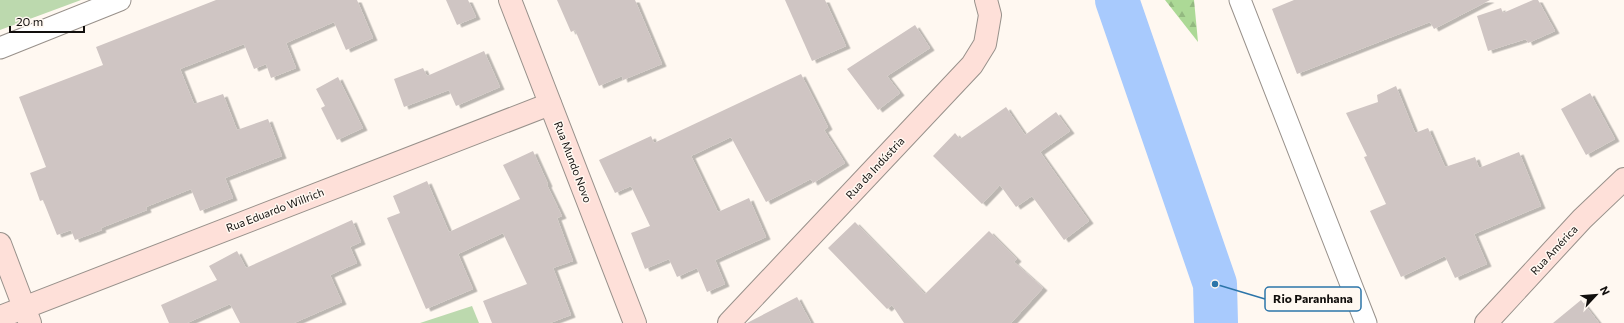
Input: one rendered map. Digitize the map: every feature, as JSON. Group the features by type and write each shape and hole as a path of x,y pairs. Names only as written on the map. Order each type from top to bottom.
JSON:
{"main road":[{"name":"Rua Mundo Novo","path":"510,0 635,323"},
{"name":"Rua da Indústria","path":"729,323 972,65 985,44 990,15 986,0"},
{"name":"Rua Eduardo Willrich","path":"0,317 27,315 550,104"},
{"name":"Rua América","path":"1486,323 1582,219 1624,179"},
{"path":"0,244 27,315"}],"street":[{"path":"0,48 120,0"},
{"path":"1240,0 1366,323"}],"green space":[{"path":"0,0 81,0 0,30"},
{"path":"1165,0 1194,0 1198,42"},
{"path":"472,306 479,323 420,323"}],"building":[{"path":"216,0 357,0 373,38 346,50 334,22 286,43 296,68 271,78 266,64 254,69 244,44 180,69 194,104 223,94 237,130 268,119 282,156 225,178 233,198 200,211 191,189 146,207 147,210 101,228 102,230 75,240 71,230 57,235 43,200 40,201 30,173 46,167 19,97 103,65 96,47"},
{"path":"446,0 468,0 476,17 457,25"},
{"path":"557,0 635,0 662,64 623,80 622,76 599,86 575,30 571,32"},
{"path":"785,0 825,0 846,46 812,61"},
{"path":"1294,0 1490,0 1434,29 1430,22 1297,74 1272,9"},
{"path":"1533,0 1538,0 1555,31 1528,43 1526,39 1488,51 1477,16 1501,8 1503,13"},
{"path":"915,25 930,48 887,76 900,93 878,110 847,69"},
{"path":"484,51 500,87 456,106 449,90 404,107 394,79 423,68 427,76"},
{"path":"801,74 828,127 824,130 845,163 813,183 811,179 766,202 731,137 691,156 718,212 749,198 766,237 715,260 725,284 707,292 697,268 677,277 669,259 645,269 631,233 650,226 631,186 615,193 599,160 651,136 654,143"},
{"path":"338,77 363,128 337,140 321,108 325,106 316,89"},
{"path":"1396,86 1415,133 1428,128 1445,167 1475,157 1479,168 1519,152 1541,206 1474,234 1487,264 1455,278 1445,256 1401,277 1370,211 1386,204 1364,157 1367,156 1346,113 1378,102 1377,95"},
{"path":"1590,93 1615,139 1586,155 1561,109"},
{"path":"1006,107 1025,135 1056,112 1070,131 1040,152 1089,221 1064,240 1032,196 1016,207 1000,185 982,204 933,156 955,133 960,139"},
{"path":"533,151 562,216 557,218 573,261 553,268 571,315 550,323 492,323 483,301 527,284 503,233 458,254 473,289 426,309 387,218 400,213 393,196 427,181 449,232 520,199 503,165"},
{"path":"352,220 361,242 350,247 357,263 330,275 342,302 294,323 240,323 230,304 187,323 169,323 161,305 217,280 209,266 237,251 246,268"},
{"path":"855,222 925,294 989,231 1017,259 1014,262 1043,288 1011,323 904,323 892,305 887,309 828,248"},
{"path":"797,297 811,323 747,323"},
{"path":"1581,300 1599,323 1553,323"}],"waterway":[{"path":"1117,0 1215,284 1216,323"}],"place":[{"name":"Rio Paranhana","path":"1215,284"}]}
